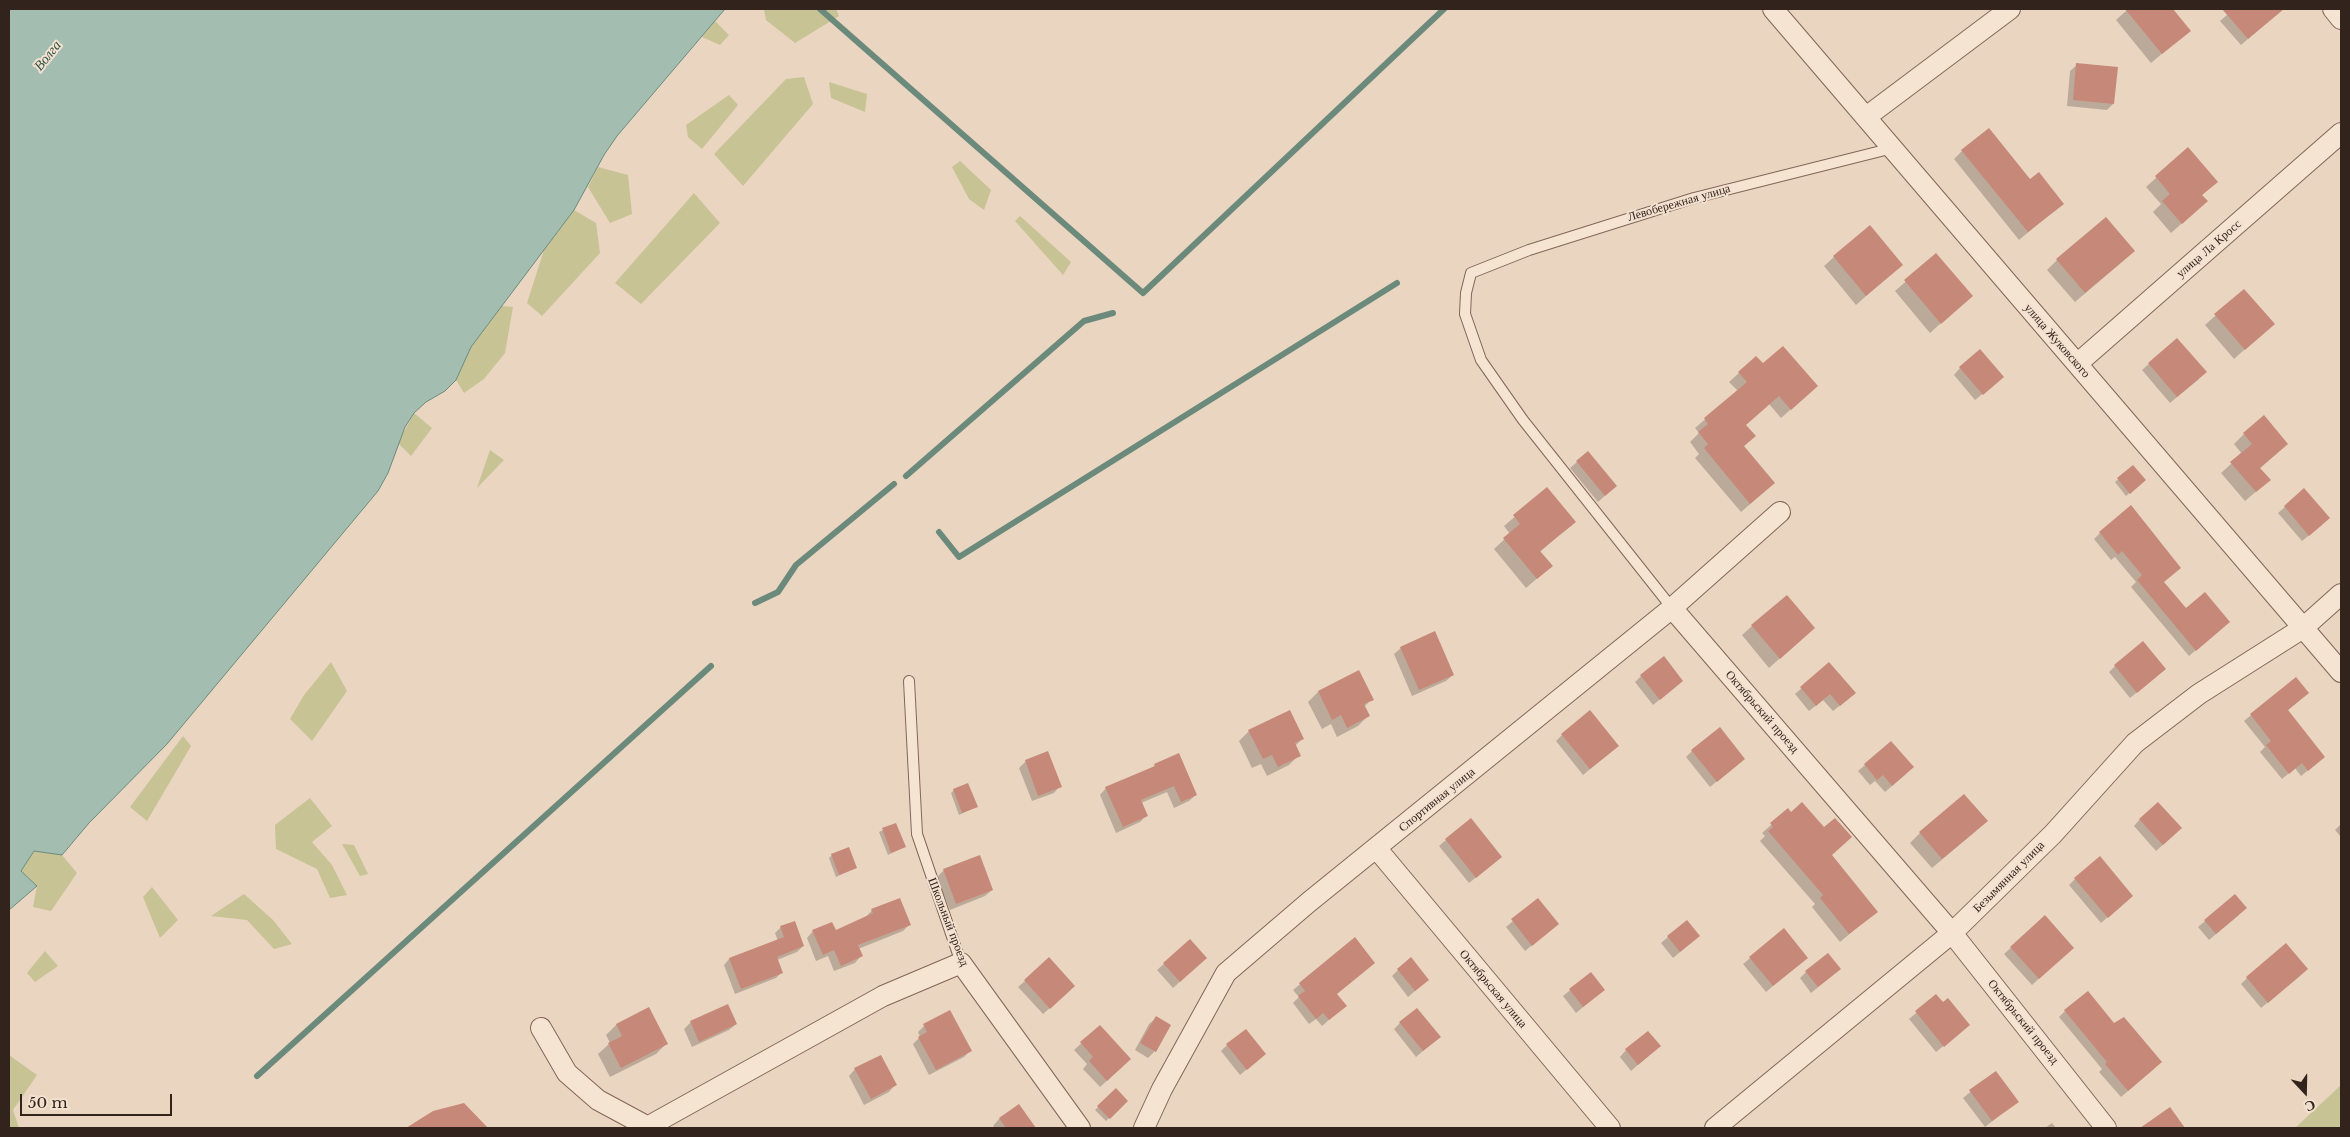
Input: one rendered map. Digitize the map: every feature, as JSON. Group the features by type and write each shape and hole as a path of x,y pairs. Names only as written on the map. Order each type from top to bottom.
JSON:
{"street":[{"name":"улица Жуковского","path":"1773,9 2341,672"},
{"path":"1866,117 2010,9"},
{"path":"2333,9 2341,19"},
{"name":"улица Ла Кросс","path":"2078,364 2341,133"},
{"name":"Спортивная улица","path":"1144,1128 1162,1088 1226,973 1309,902 1377,849 1672,608 1780,512"},
{"name":"Безымянная улица","path":"1715,1128 1952,933 2053,834 2134,743 2199,694 2303,628 2341,594"},
{"name":"Октябрьский проезд","path":"1672,608 1952,933 2106,1128"},
{"name":"Октябрьская улица","path":"1377,849 1610,1128"},
{"path":"540,1028 567,1073 598,1100 649,1127 883,996 962,963"},
{"name":"Школьный проезд","path":"962,963 1080,1128"}],"lane":[{"name":"Левобережная улица","path":"1471,273 1529,250 1694,198 1892,148"},
{"name":"Октябрьский проезд","path":"1471,273 1466,293 1465,314 1481,360 1522,420 1672,608"},
{"name":"Школьный проезд","path":"909,681 917,834 962,963"}],"shaded area":[{"path":"764,9 836,9 839,16 795,43 766,20"},
{"path":"715,21 729,35 720,45 702,37"},
{"path":"804,77 813,104 743,186 714,154 786,79"},
{"path":"829,82 867,94 865,112 831,98"},
{"path":"729,95 738,105 702,149 688,137 686,125"},
{"path":"960,161 991,190 984,210 969,199 952,167"},
{"path":"598,167 628,175 632,214 610,223 588,187"},
{"path":"694,193 720,223 641,304 615,283"},
{"path":"574,210 596,223 600,253 542,316 527,303 544,250"},
{"path":"1020,216 1071,262 1063,275 1015,221"},
{"path":"502,306 513,307 505,353 484,379 464,393 456,380 471,347"},
{"path":"414,413 432,428 411,456 398,443"},
{"path":"490,450 504,460 477,488"},
{"path":"331,662 347,691 312,741 290,719 304,695"},
{"path":"183,736 191,746 147,821 130,807"},
{"path":"310,798 332,826 312,842 332,865 347,895 330,898 317,869 276,849 275,825"},
{"path":"342,844 354,845 368,874 360,876"},
{"path":"34,851 62,855 77,873 51,911 33,907 37,886 21,871"},
{"path":"152,887 178,920 160,938 143,897"},
{"path":"244,894 273,920 292,944 274,949 247,920 211,916"},
{"path":"45,951 58,966 35,982 27,973"},
{"path":"9,1055 37,1075 13,1110 19,1128 9,1128"},
{"path":"2341,1085 2341,1128 2295,1128"}],"water":[{"name":"Волга","path":"9,9 725,9 617,136 604,155 574,210 471,347 456,380 445,391 426,402 414,413 405,427 388,473 378,491 167,744 89,823 62,855 34,851 21,871 37,886 9,910"}],"building":[{"path":"2125,9 2173,9 2191,31 2162,54"},
{"path":"2222,9 2284,9 2248,39"},
{"path":"2076,63 2118,67 2114,104 2073,100"},
{"path":"1989,128 2030,179 2039,172 2064,204 2028,232 1961,150"},
{"path":"2188,147 2218,182 2202,195 2208,201 2182,224 2162,201 2170,194 2155,176"},
{"path":"2106,217 2135,251 2085,293 2056,259"},
{"path":"1870,225 1903,265 1866,296 1833,256"},
{"path":"1936,253 1973,296 1941,324 1904,280"},
{"path":"2244,289 2275,324 2245,350 2214,314"},
{"path":"2177,338 2207,372 2177,397 2148,363"},
{"path":"1783,346 1818,386 1791,410 1779,396 1746,425 1756,436 1744,446 1775,483 1750,504 1704,448 1708,444 1698,432 1708,424 1704,418 1747,382 1738,372 1756,356 1763,363"},
{"path":"1980,349 2004,377 1983,395 1959,367"},
{"path":"2264,415 2288,444 2260,468 2271,480 2256,492 2230,462 2252,444 2243,433"},
{"path":"1588,451 1617,486 1605,496 1576,461"},
{"path":"2133,465 2146,480 2130,494 2117,478"},
{"path":"1547,487 1576,522 1540,551 1553,566 1537,579 1503,538 1520,524 1513,515"},
{"path":"2304,488 2330,518 2309,536 2284,506"},
{"path":"2131,505 2181,568 2164,582 2186,608 2205,592 2230,622 2196,651 2137,580 2142,575 2122,551 2118,555 2099,532"},
{"path":"1787,595 1815,628 1780,659 1751,625"},
{"path":"1435,631 1454,675 1419,690 1400,647"},
{"path":"2143,641 2166,669 2137,693 2114,665"},
{"path":"1664,656 1683,681 1660,700 1640,675"},
{"path":"1829,662 1856,693 1840,706 1830,694 1816,706 1800,687"},
{"path":"1359,670 1374,700 1364,704 1370,716 1347,728 1341,715 1332,720 1318,691"},
{"path":"2296,677 2309,693 2288,710 2325,757 2308,771 2302,763 2289,774 2266,745 2271,741 2250,714"},
{"path":"1290,710 1304,739 1295,743 1301,756 1278,767 1272,755 1263,759 1248,730"},
{"path":"1590,710 1619,746 1590,769 1561,734"},
{"path":"1720,727 1745,759 1717,782 1691,750"},
{"path":"1891,741 1914,767 1892,786 1883,775 1877,780 1864,764"},
{"path":"1048,751 1062,787 1038,796 1025,760"},
{"path":"1179,753 1197,795 1181,802 1174,786 1141,800 1148,816 1123,827 1105,787 1155,766 1154,764"},
{"path":"968,783 978,807 962,813 953,789"},
{"path":"1964,794 1988,821 1942,859 1919,832"},
{"path":"1802,802 1824,827 1835,818 1852,837 1832,855 1878,912 1849,934 1820,898 1823,895 1768,831 1773,827 1770,823 1788,808 1791,812"},
{"path":"2158,802 2182,828 2163,845 2139,819"},
{"path":"1471,818 1502,857 1476,878 1445,839"},
{"path":"896,823 906,847 891,853 882,828"},
{"path":"849,847 857,868 839,875 831,854"},
{"path":"980,855 993,890 956,904 943,869"},
{"path":"2100,856 2133,896 2108,918 2074,878"},
{"path":"2235,894 2247,908 2216,934 2204,920"},
{"path":"900,898 911,925 858,945 863,956 841,966 834,950 823,955 812,930 832,922 836,930 873,913 871,909"},
{"path":"1538,898 1559,924 1532,946 1511,919"},
{"path":"2045,915 2074,948 2039,979 2010,947"},
{"path":"1687,920 1700,936 1680,952 1667,936"},
{"path":"795,921 804,946 777,957 783,973 741,989 729,958 784,937 780,926"},
{"path":"1784,928 1808,958 1773,986 1749,957"},
{"path":"1355,937 1375,963 1337,994 1347,1006 1329,1020 1323,1013 1316,1019 1298,996 1305,991 1299,983"},
{"path":"1190,939 1207,958 1180,982 1163,963"},
{"path":"2286,943 2308,969 2268,1003 2246,977"},
{"path":"1828,953 1841,969 1818,987 1805,971"},
{"path":"1049,957 1075,986 1050,1009 1024,980"},
{"path":"1411,957 1429,980 1415,991 1397,969"},
{"path":"1591,972 1605,990 1583,1007 1569,989"},
{"path":"2088,991 2114,1023 2124,1017 2162,1062 2128,1091 2105,1064 2107,1062 2064,1010"},
{"path":"1936,994 1943,1002 1948,998 1970,1025 1944,1047 1915,1011"},
{"path":"728,1004 737,1024 699,1042 690,1021"},
{"path":"649,1007 668,1044 621,1068 608,1043 622,1036 616,1024"},
{"path":"1417,1008 1441,1037 1423,1051 1399,1022"},
{"path":"950,1010 972,1051 936,1070 918,1037 927,1032 923,1024"},
{"path":"1156,1016 1171,1025 1156,1052 1140,1043"},
{"path":"1100,1025 1131,1059 1107,1081 1089,1061 1093,1057 1080,1042"},
{"path":"1246,1029 1266,1054 1247,1070 1226,1044"},
{"path":"1648,1031 1661,1046 1638,1065 1625,1049"},
{"path":"881,1055 897,1085 871,1099 854,1068"},
{"path":"1996,1071 2019,1102 1992,1121 1969,1090"},
{"path":"1116,1088 1128,1101 1110,1119 1097,1106"},
{"path":"464,1103 488,1128 406,1128 433,1111"},
{"path":"1019,1104 1036,1128 1006,1128 999,1118"},
{"path":"2170,1107 2185,1128 2140,1128"}],"waterway":[{"path":"820,9 1143,293 1444,9"},
{"path":"939,532 959,557 1397,283"},
{"path":"906,476 1084,321 1113,313"},
{"path":"755,603 778,592 796,565 894,484"},
{"path":"257,1076 711,666"}]}
